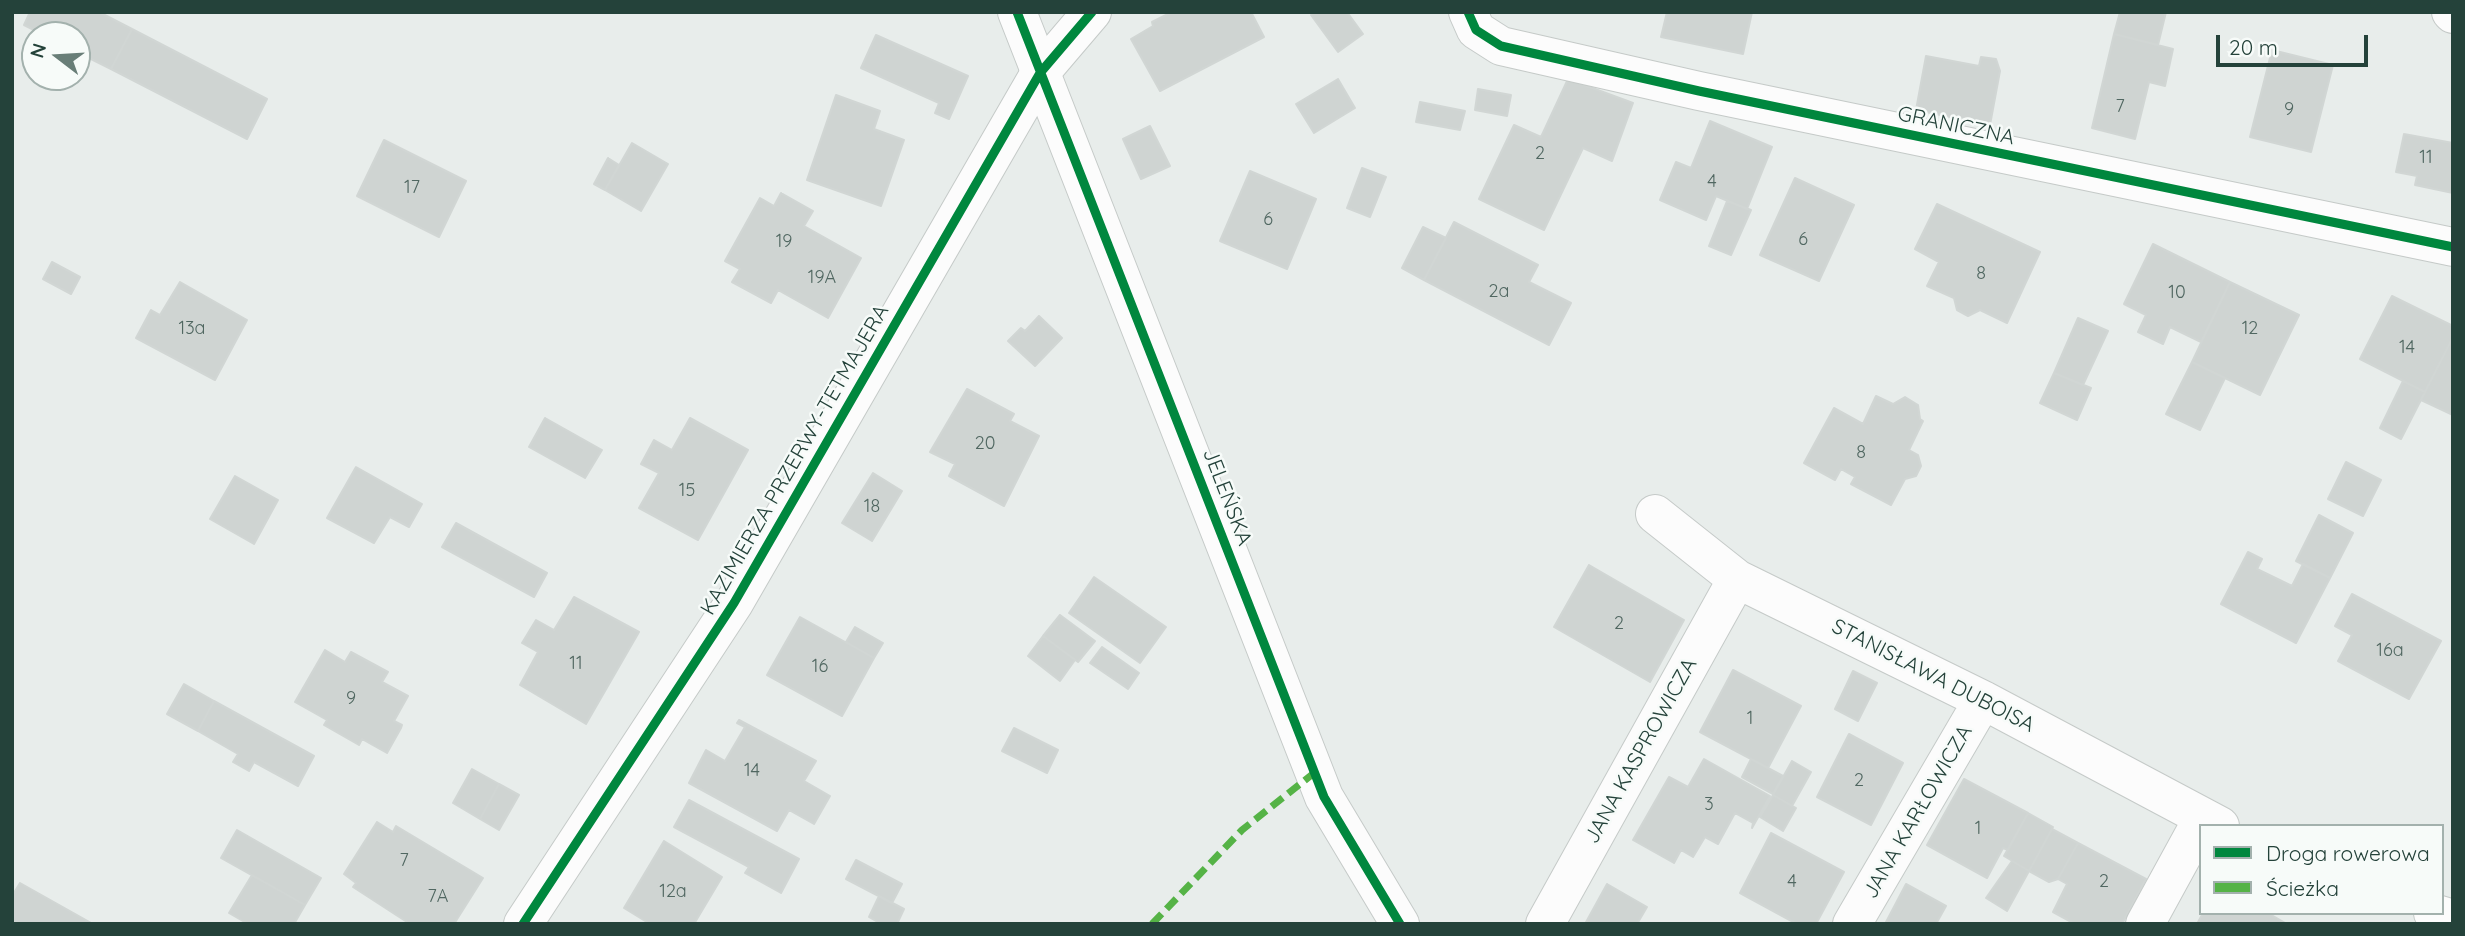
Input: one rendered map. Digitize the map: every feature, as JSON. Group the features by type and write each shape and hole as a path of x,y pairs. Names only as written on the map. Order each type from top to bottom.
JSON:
{"street":[{"name":"JELEŃSKA","path":"1017,12 1029,36 1040,73 1209,495 1324,797 1400,924"},
{"name":"KAZIMIERZA PRZERWY-TETMAJERA","path":"523,924 734,603 1040,73 1092,12"},
{"name":"GRANICZNA","path":"1468,12 1476,30 1501,46 1699,91 2453,247"},
{"name":"STANISŁAWA DUBOISA","path":"1655,514 1737,579 1983,700 2211,822"},
{"name":"JANA KASPROWICZA","path":"1545,924 1737,579"},
{"name":"JANA KARŁOWICZA","path":"1852,924 1983,700"},
{"path":"2145,924 2199,841"}],"building":[{"path":"30,12 99,12 132,29 111,69 91,59 91,21 26,21"},
{"path":"1172,12 1251,12 1264,37 1160,91 1131,39 1153,26 1152,22"},
{"path":"1315,12 1347,12 1363,34 1338,52 1311,15"},
{"path":"1667,12 1752,12 1743,54 1661,37"},
{"path":"2120,12 2166,12 2158,45 2114,34"},
{"path":"132,29 267,99 247,139 111,69"},
{"path":"2114,34 2173,49 2165,86 2149,82 2135,139 2092,128"},
{"path":"876,35 968,76 949,119 935,113 939,103 861,68"},
{"path":"2272,50 2333,65 2311,152 2250,137"},
{"path":"1926,56 1979,66 1981,57 1996,59 2000,71 1990,125 1916,110"},
{"path":"1338,79 1355,108 1314,133 1296,104"},
{"path":"1568,79 1633,103 1612,161 1583,148 1544,230 1479,199 1514,125 1541,137"},
{"path":"1478,89 1511,95 1507,116 1475,110"},
{"path":"836,95 880,111 874,129 904,140 881,206 807,180"},
{"path":"1420,102 1465,111 1460,130 1416,122"},
{"path":"1710,121 1772,147 1747,209 1716,196 1706,220 1660,200 1676,162 1691,168"},
{"path":"1150,126 1170,166 1141,179 1123,139"},
{"path":"2404,134 2453,143 2453,193 2415,185 2417,176 2396,172"},
{"path":"384,140 466,181 439,237 357,196"},
{"path":"632,143 668,164 641,211 605,190"},
{"path":"608,158 619,165 605,190 594,184"},
{"path":"1362,168 1386,177 1370,217 1347,208"},
{"path":"1250,171 1316,199 1287,269 1220,241"},
{"path":"1795,178 1854,205 1819,281 1760,255"},
{"path":"781,193 813,211 804,226 861,258 828,318 778,290 771,303 732,282 740,269 725,261 760,198 774,206"},
{"path":"1727,201 1751,210 1731,255 1709,246"},
{"path":"1937,204 2040,252 2007,323 1980,310 1968,316 1957,310 1954,298 1927,286 1939,262 1915,249"},
{"path":"1454,222 1538,265 1529,282 1571,303 1549,345 1424,280"},
{"path":"1423,227 1446,238 1424,280 1402,268"},
{"path":"2153,244 2230,282 2201,342 2170,327 2163,344 2138,332 2146,315 2124,304"},
{"path":"52,262 80,277 71,294 43,279"},
{"path":"180,282 247,320 215,380 136,338 151,310 160,315"},
{"path":"2230,282 2299,315 2260,395 2192,362"},
{"path":"2392,296 2453,326 2453,337 2425,392 2360,359"},
{"path":"1039,316 1062,338 1035,366 1008,341 1021,328 1025,331"},
{"path":"2078,318 2108,331 2083,385 2054,373"},
{"path":"2453,337 2453,415 2421,400"},
{"path":"2192,362 2225,378 2200,430 2166,414"},
{"path":"2054,373 2091,388 2077,420 2040,403"},
{"path":"2403,381 2425,392 2401,439 2380,428"},
{"path":"967,389 1014,414 1010,421 1039,436 1004,506 949,476 955,464 930,452"},
{"path":"1876,396 1893,404 1905,397 1918,405 1920,419 1923,421 1909,450 1918,455 1921,466 1916,476 1905,479 1891,505 1851,484 1855,477 1841,469 1835,480 1804,463 1834,408 1863,424"},
{"path":"545,418 602,450 585,478 529,447"},
{"path":"690,418 748,450 698,540 639,508 659,473 641,464 654,440 672,450"},
{"path":"2346,462 2381,480 2363,516 2328,499"},
{"path":"356,467 422,504 409,527 390,517 374,543 327,518"},
{"path":"873,473 902,491 872,541 842,523"},
{"path":"235,476 278,500 254,544 210,519"},
{"path":"2319,515 2353,533 2330,578 2296,561"},
{"path":"456,523 547,573 534,597 442,547"},
{"path":"2248,552 2262,559 2257,569 2292,586 2303,564 2330,578 2296,643 2221,604"},
{"path":"1589,565 1684,620 1650,682 1554,627"},
{"path":"1094,577 1166,627 1140,663 1069,613"},
{"path":"2352,594 2441,641 2409,699 2338,661 2352,635 2335,626"},
{"path":"574,597 639,632 586,724 520,685 538,652 522,643 536,620 554,630"},
{"path":"1060,615 1095,641 1078,662 1043,636"},
{"path":"800,617 874,658 842,716 767,675"},
{"path":"855,627 883,643 874,658 846,642"},
{"path":"1043,636 1075,660 1060,681 1028,656"},
{"path":"1102,647 1139,673 1128,689 1090,663"},
{"path":"325,650 345,662 351,652 388,672 382,682 408,696 394,721 402,725 401,728 387,753 362,739 359,745 324,725 327,720 295,702"},
{"path":"1733,670 1801,706 1768,768 1700,732"},
{"path":"1853,671 1877,683 1858,721 1835,709"},
{"path":"184,684 214,701 198,731 167,714"},
{"path":"214,701 314,756 298,786 254,762 249,771 233,762 238,754 198,731"},
{"path":"739,720 816,761 804,781 830,796 814,824 789,810 777,831 689,783 706,750 725,761 745,727 737,723"},
{"path":"1014,728 1058,750 1047,773 1002,751"},
{"path":"1849,734 1903,763 1871,825 1817,797"},
{"path":"1704,759 1770,796 1752,828 1753,823 1735,813 1718,844 1705,837 1693,857 1681,850 1674,863 1633,840 1669,777 1688,787"},
{"path":"1751,759 1783,776 1773,794 1742,777"},
{"path":"1792,761 1811,772 1792,806 1773,795"},
{"path":"472,769 499,784 480,819 453,803"},
{"path":"1964,779 2028,813 2008,850 2003,848 1987,878 1927,845"},
{"path":"499,784 519,795 499,830 480,819"},
{"path":"1773,795 1796,808 1783,831 1760,817"},
{"path":"689,800 799,859 781,893 745,873 749,867 674,827"},
{"path":"2028,813 2053,827 2029,871 2004,856"},
{"path":"377,822 393,832 396,826 483,878 454,924 410,924 353,887 356,883 344,874"},
{"path":"2052,829 2078,843 2058,879 2049,882 2029,871"},
{"path":"237,830 321,878 305,905 221,858"},
{"path":"1771,833 1844,872 1816,924 1797,924 1740,893"},
{"path":"664,841 722,877 694,924 650,924 624,908"},
{"path":"2078,843 2146,879 2122,924 2075,924 2053,912 2067,884 2058,879"},
{"path":"856,860 902,884 892,903 846,879"},
{"path":"2012,861 2029,871 2007,911 1986,898"},
{"path":"252,875 305,905 294,924 248,924 229,913"},
{"path":"20,883 93,924 12,924 12,896"},
{"path":"1607,884 1647,907 1637,924 1585,924"},
{"path":"1906,884 1946,906 1936,924 1885,924"},
{"path":"879,896 904,909 897,924 881,924 869,917"},
{"path":"2202,915 2271,915 2287,924 2197,924"}],"marked path":[{"path":"1152,924 1242,830 1314,773"}],"cycle path":[{"path":"1017,12 1324,797 1400,924"},
{"path":"523,924 734,603 1040,73 1092,12"},
{"path":"1468,12 1476,30 1501,46 1699,91 2453,247"}]}
